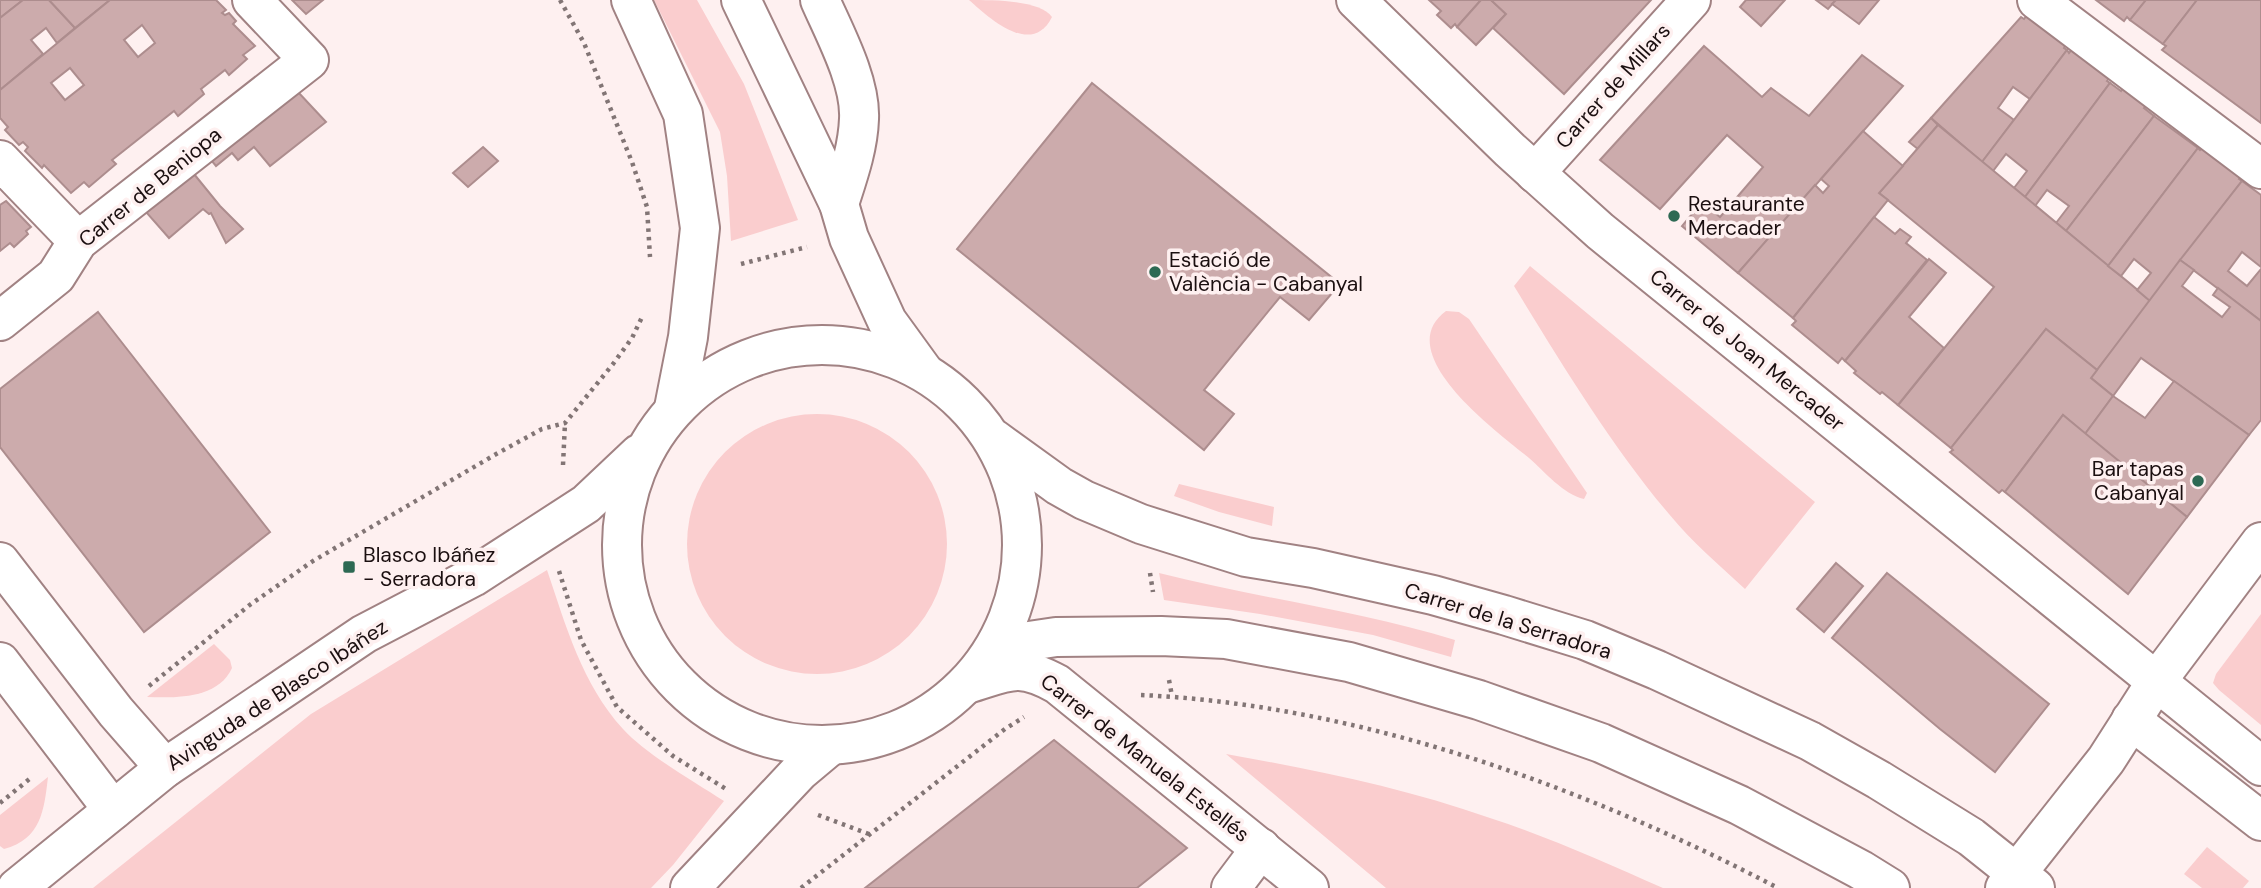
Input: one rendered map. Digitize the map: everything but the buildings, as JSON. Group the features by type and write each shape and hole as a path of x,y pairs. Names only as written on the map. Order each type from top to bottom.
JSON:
{"main road":[{"name":"Carrer de Beniopa","path":"0,321 57,276 78,241 309,60 251,0"},
{"path":"631,0 683,114 700,228 688,337 674,408"},
{"path":"741,0 839,204 854,249 887,321 924,372"},
{"path":"820,0 853,83 859,117 853,160 839,204"},
{"name":"Carrer de Joan Mercader","path":"1356,0 1535,173 1600,231 2261,766"},
{"name":"Carrer de Millars","path":"1535,173 1691,0"},
{"path":"2037,0 2261,169"},
{"path":"0,160 78,241"},
{"path":"819,344 874,351 924,372 956,395 992,438 1007,468 1018,501 1023,536 1018,589 996,646 967,684 924,718 873,740 830,746 777,742 721,719 701,706 674,681 638,626 622,561 628,494 649,444 674,408 714,376 759,355 819,344"},
{"name":"Carrer de la Serradora","path":"992,438 1059,486 1084,500 1141,524 1246,557 1313,568 1433,595 1585,640 1729,702 1810,741 1927,809 1970,837 2019,883"},
{"name":"Avinguda de Blasco Ibáñez","path":"17,888 165,768 364,634 473,577 558,522 601,491 649,444"},
{"path":"2019,883 2106,760 2155,682 2261,542"},
{"path":"0,562 116,712 165,768"},
{"path":"996,646 1056,637 1161,636 1226,639 1349,662 1479,700 1601,743 1739,805 1890,888"},
{"path":"0,662 113,810"},
{"name":"Carrer de Manuela Estellés","path":"967,684 1015,670 1037,673 1074,698 1309,888"},
{"path":"2131,720 2261,821"},
{"path":"690,888 799,772 830,746"},
{"path":"1231,888 1261,848"}],"path":[{"path":"560,0 584,43 636,174 647,207 650,262"},
{"path":"694,276 815,244 854,249"},
{"path":"147,687 251,604 313,561 498,453 542,429 565,423 632,338 645,307"},
{"path":"565,423 557,565 581,640 617,707 673,756 723,788 824,817 870,834"},
{"path":"1141,524 1172,696"},
{"path":"1140,695 1172,696 1299,715 1364,729 1522,775 1628,818 1778,888"},
{"path":"802,888 1005,729 1044,708 1074,698"},
{"path":"0,803 33,777"}],"shaded area":[{"path":"654,0 697,0 744,84 798,220 731,241 727,176 720,132"},
{"path":"969,0 1027,4 1046,11 1052,17 1044,29 1034,34 1022,34 999,24"},
{"path":"1530,266 1815,502 1745,589 1696,544 1669,514 1587,403 1514,286"},
{"path":"1446,311 1459,312 1469,319 1587,493 1584,499 1569,493 1555,482 1454,390 1439,369 1430,348 1432,328"},
{"path":"817,414 855,419 878,429 900,443 918,461 942,506 947,544 942,582 932,605 918,627 900,645 855,669 817,674 779,669 756,659 734,645 716,627 692,582 687,544 692,506 702,483 716,461 734,443 779,419"},
{"path":"1179,484 1274,507 1272,526 1219,512 1174,496"},
{"path":"547,570 577,654 596,693 609,712 633,739 724,801 651,888 93,888 311,714"},
{"path":"1159,573 1382,620 1455,640 1451,657 1373,635 1164,600"},
{"path":"2261,614 2261,725 2213,683 2216,674"},
{"path":"214,644 230,660 232,668 217,686 183,696 147,697"},
{"path":"1226,754 1360,781 1458,807 1556,842 1663,888 1386,888"},
{"path":"48,777 42,812 33,831 26,838 4,849 0,846 0,815"},
{"path":"2207,847 2249,881 2243,888 2202,888 2184,874"}],"place":[{"name":"Restaurante Mercader","path":"1674,216"},
{"name":"Estació de València - Cabanyal","path":"1155,272"},
{"name":"Bar tapas Cabanyal","path":"2198,481"},
{"name":"Blasco Ibáñez - Serradora","path":"349,567"}]}
